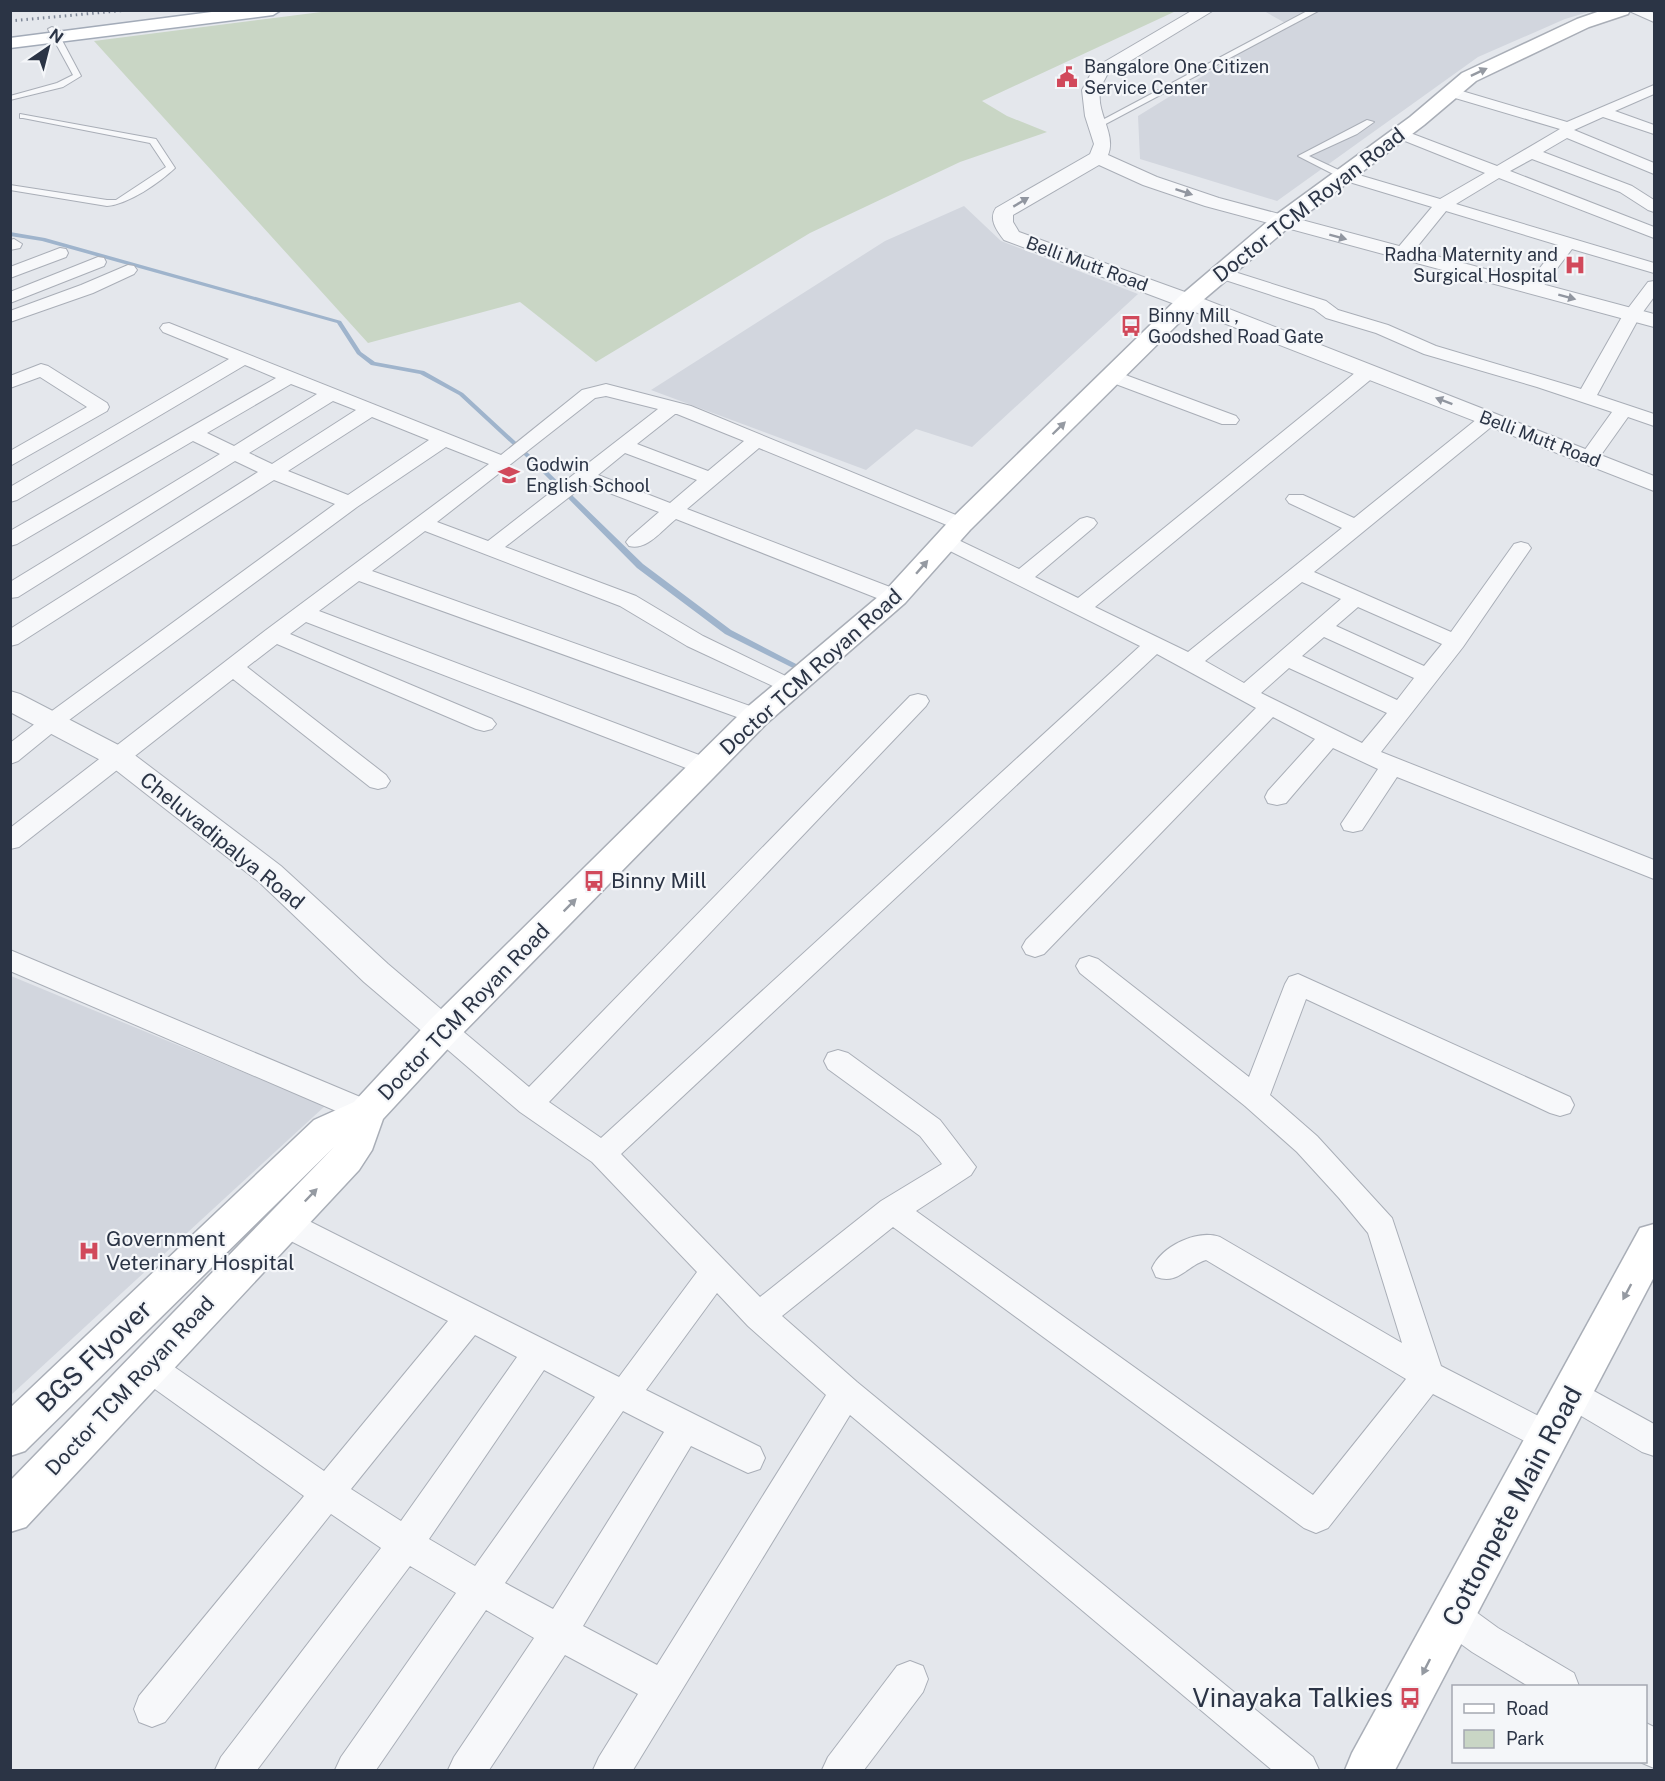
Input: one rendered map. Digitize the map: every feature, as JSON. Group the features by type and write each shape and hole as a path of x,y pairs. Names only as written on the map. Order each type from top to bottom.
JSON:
{"main road":[{"path":"10,43 53,33 208,10"},
{"path":"10,34 53,33 273,10"},
{"name":"Doctor TCM Royan Road","path":"10,1512 353,1150 367,1112 443,1030 756,716 896,597 953,533 1188,301 1281,222 1400,134 1469,77 1582,23 1622,10"},
{"name":"BGS Flyover","path":"10,1437 327,1130 367,1112"},
{"name":"Cottonpete Main Road","path":"1369,1770 1654,1240"}],"street":[{"path":"1206,10 1100,72 1091,90 1103,144 1098,157 1150,181 1281,222 1654,321"},
{"path":"1633,10 1654,18"},
{"path":"1402,254 1442,205 1533,154 1567,130 1601,111 1654,89"},
{"path":"1450,92 1567,130 1654,169"},
{"path":"1631,98 1654,104"},
{"path":"1601,111 1654,130"},
{"path":"1400,134 1654,232"},
{"path":"1533,154 1626,189 1654,207"},
{"name":"Belli Mutt Road","path":"1098,157 1004,213 1003,222 1011,236 1188,301 1654,484"},
{"path":"1342,175 1654,268"},
{"path":"1533,288 1569,242"},
{"path":"10,273 60,253"},
{"path":"10,298 98,262"},
{"path":"10,317 87,289 128,270"},
{"path":"1222,273 1320,305 1332,314 1382,329 1430,350 1654,420"},
{"path":"1586,397 1632,315 1654,286"},
{"path":"169,328 444,439 514,455"},
{"path":"10,496 244,358"},
{"path":"10,373 38,363"},
{"path":"10,383 41,370 100,407 10,460"},
{"path":"1080,608 1368,372"},
{"path":"1112,376 1229,420"},
{"path":"10,540 51,514 290,377"},
{"path":"10,841 274,635 514,455 589,394 606,390 672,407 757,440 953,533 1020,579 1190,662 1246,694 1366,755 1654,870"},
{"path":"10,592 331,394"},
{"path":"490,549 672,407"},
{"path":"1589,458 1624,409"},
{"path":"10,639 370,410"},
{"path":"1190,662 1489,419"},
{"path":"192,433 273,472 350,503"},
{"path":"10,756 53,721 350,503 444,439"},
{"path":"636,542 675,512 757,440"},
{"path":"622,446 712,479"},
{"path":"570,486 675,512 896,597"},
{"path":"1296,499 1356,527"},
{"path":"1020,579 1087,523"},
{"path":"424,524 628,601 695,641 790,687"},
{"path":"1366,755 1455,642 1521,548"},
{"path":"356,573 756,716"},
{"path":"1299,573 1455,642"},
{"path":"1246,694 1355,598"},
{"path":"303,613 707,767"},
{"path":"1321,628 1428,676"},
{"path":"274,635 484,724"},
{"path":"602,1154 1154,645"},
{"path":"1287,658 1402,711"},
{"path":"234,668 378,781"},
{"name":"Cheluvadipalya Road","path":"10,700 117,757 270,874 376,973 443,1030"},
{"path":"530,1104 918,701"},
{"path":"1035,947 1271,706"},
{"path":"1277,797 1330,737"},
{"path":"1353,824 1392,766"},
{"path":"10,960 367,1112"},
{"path":"1089,966 1255,1098 1307,1144 1381,1227 1428,1375"},
{"path":"1255,1098 1298,984 1560,1105"},
{"path":"443,1030 530,1104 602,1154 759,1316 846,1392 1300,1770"},
{"path":"759,1316 892,1210 961,1167 930,1128 838,1061"},
{"path":"892,1210 1316,1517 1428,1375"},
{"path":"284,1223 618,1398 748,1458"},
{"path":"1167,1268 1184,1254 1209,1246 1428,1375 1548,1438"},
{"path":"354,1770 618,1398 716,1271"},
{"path":"152,1709 466,1321"},
{"path":"234,1770 405,1544 534,1359"},
{"path":"149,1367 328,1493 405,1544 663,1688"},
{"path":"612,1770 846,1392"},
{"path":"1572,1394 1654,1442"},
{"path":"467,1770 559,1632 681,1433"},
{"path":"1452,1616 1485,1640 1558,1685"},
{"path":"841,1770 910,1679"}],"lane":[{"path":"1097,125 1317,10"},
{"path":"10,98 60,85 77,75 53,33"},
{"path":"10,187 107,203 118,202 171,168 153,141 23,116"},
{"path":"1342,175 1302,156 1370,122"}],"shaded area":[{"path":"1264,11 1592,11 1565,19 1478,57 1277,201 1140,159 1138,116 1287,24"},
{"path":"964,206 1001,241 1138,294 972,447 916,429 866,470 651,390 885,241"},
{"name":"Government Veterinary Hospital","path":"11,976 325,1106 11,1395"}],"green space":[{"path":"329,11 1176,11 982,101 1007,116 1047,132 960,162 810,233 596,362 520,302 368,343 94,41"}],"waterway":[{"path":"10,234 43,239 339,322 359,353 373,364 422,372 461,394 540,467 640,566 728,632 796,666"}],"railway":[{"path":"10,21 128,10"}],"place":[{"name":"Bangalore One Citizen Service Center","path":"1067,77"},
{"name":"Radha Maternity and Surgical Hospital","path":"1575,265"},
{"name":"Binny Mill , Goodshed Road Gate","path":"1131,326"},
{"name":"Godwin English School","path":"509,475"},
{"name":"Binny Mill","path":"594,881"},
{"name":"Government Veterinary Hospital","path":"89,1251"},
{"name":"Vinayaka Talkies","path":"1410,1698"}]}
